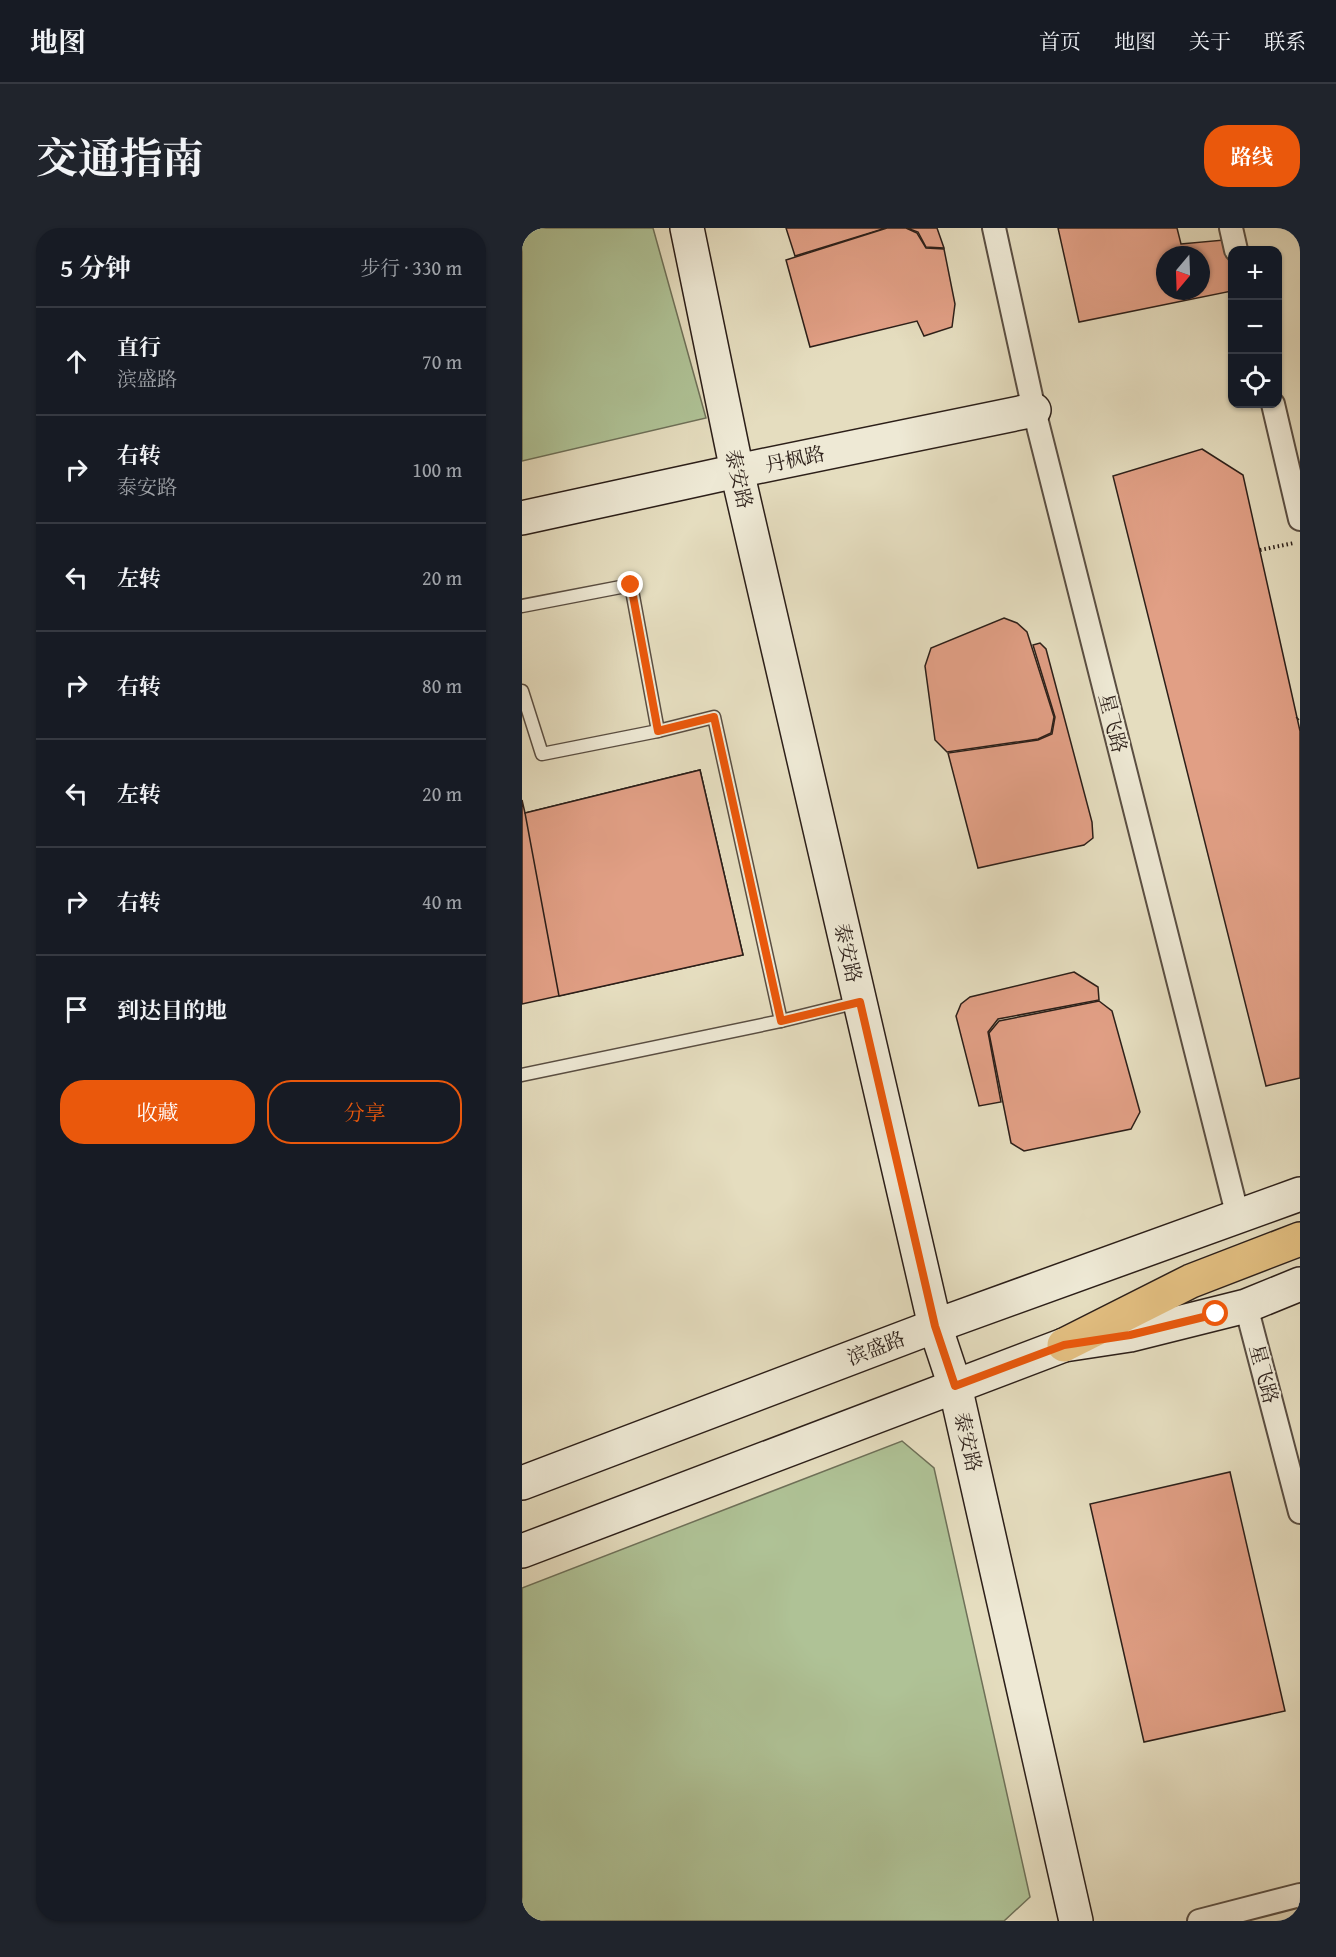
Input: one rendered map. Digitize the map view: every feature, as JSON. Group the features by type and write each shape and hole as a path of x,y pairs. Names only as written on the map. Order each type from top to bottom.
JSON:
{"highway":[{"path":"1064,1345 1191,1281 1300,1239"}],"street":[{"name":"泰安路","path":"687,228 737,471 935,1326 955,1386 1076,1921"},
{"name":"星飞路","path":"993,228 1034,410 1238,1217"},
{"path":"1231,228 1235,246"},
{"path":"1274,408 1300,519"},
{"name":"丹枫路","path":"522,518 1034,410"},
{"name":"滨盛路","path":"522,1483 935,1326 1300,1194"},
{"path":"522,1551 1064,1345 1130,1335 1246,1306 1300,1284"},
{"name":"星飞路","path":"1246,1306 1300,1512"},
{"path":"1199,1921 1300,1895"}],"lane":[{"path":"522,606 631,585 658,731"},
{"path":"522,691 542,754 658,731 714,717 781,1021"},
{"path":"522,1075 781,1021 860,1002"}],"path":[{"path":"1260,550 1300,542"}],"green space":[{"path":"522,228 653,228 706,418 522,461"},
{"path":"902,1441 934,1468 1030,1897 1004,1921 522,1921 522,1588"}],"building":[{"path":"786,228 886,228 795,256"},
{"path":"887,228 906,228 917,233 926,248 944,249 955,304 952,327 924,336 917,321 810,347 786,260"},
{"path":"907,228 937,228 944,248 926,247 918,232"},
{"path":"1058,228 1177,228 1181,244 1224,240 1228,258 1228,292 1210,295 1210,246 1156,246 1156,300 1188,300 1079,322"},
{"path":"1202,449 1243,475 1300,731 1300,1078 1266,1086 1113,476"},
{"path":"1004,618 1017,623 1027,632 1054,717 1051,733 1038,739 947,752 935,740 925,666 931,648"},
{"path":"1040,643 1046,649 1092,822 1093,838 1084,845 978,868 948,753 1038,740 1052,734 1055,717 1033,645"},
{"path":"700,770 743,955 522,1004 522,800 525,813"},
{"path":"700,770 743,955 559,996 525,813"},
{"path":"1074,972 1098,987 1099,1000 998,1019 988,1032 1001,1102 979,1106 956,1016 961,1004 970,997"},
{"path":"1099,1001 1112,1011 1140,1112 1131,1129 1024,1151 1011,1143 989,1033 999,1021"},
{"path":"1230,1472 1285,1711 1144,1742 1090,1504"}],"route":[{"path":"631,585 658,731 714,717 781,1021 860,1002 935,1326 955,1386 1064,1345 1130,1335 1216,1314"}]}
